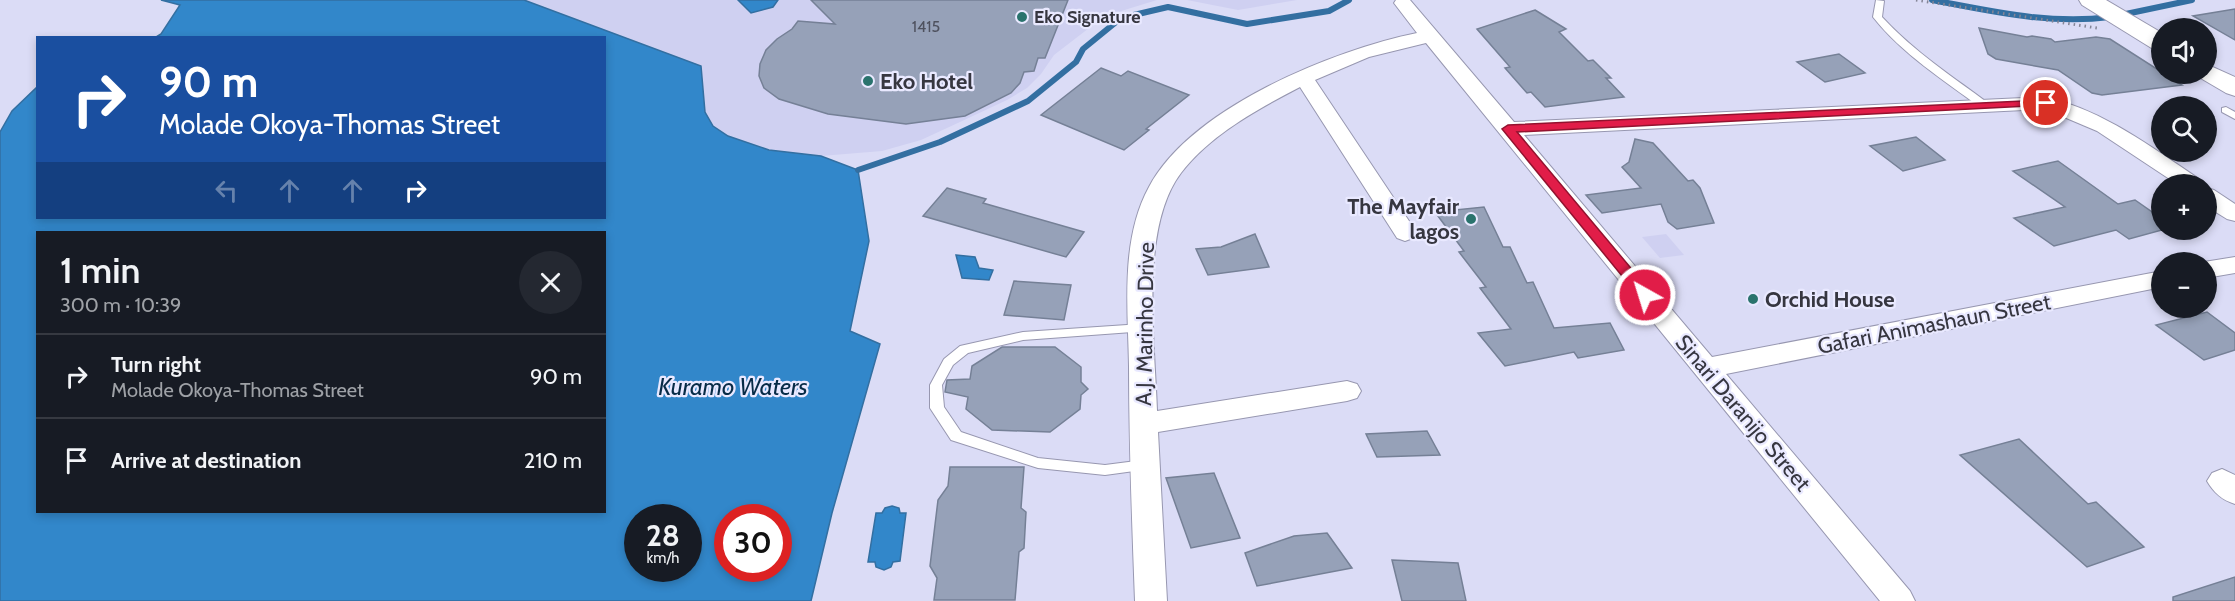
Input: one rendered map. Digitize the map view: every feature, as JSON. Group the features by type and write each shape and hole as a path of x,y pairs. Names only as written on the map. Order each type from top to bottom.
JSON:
{"street":[{"path":"2090,0 2137,19 2151,33"},
{"name":"Sinari Daranijo Street","path":"1403,3 1899,601"},
{"name":"A.J. Marinho Drive","path":"1151,601 1143,424 1141,278 1148,219 1161,185 1183,157 1211,132 1260,101 1351,57 1400,42 1431,36"},
{"path":"2217,58 2235,69"},
{"path":"1304,78 1405,233"},
{"path":"2216,84 2232,105"},
{"path":"1508,129 2046,103 2081,114 2106,127 2176,174"},
{"path":"2217,202 2235,214"},
{"path":"2217,268 2235,265"},
{"name":"Gafari Animashaun Street","path":"1706,368 2151,281"},
{"path":"1143,424 1347,391"}],"lane":[{"path":"1880,1 1877,17 1886,28 1985,106"},
{"path":"1142,328 1023,336 964,349 948,362 936,385 938,408 956,436 1038,463 1105,470 1145,465"}],"path":[{"path":"1916,0 2081,27 2111,28 2137,19"}],"shaded area":[{"name":"Eko Hotel","path":"524,0 1157,0 1118,12 1093,25 1054,55 1041,74 1027,88 960,122 921,140 882,151 821,156 769,150 728,136 713,126 705,112 700,66"},
{"path":"1187,0 1297,0 1238,10"},
{"path":"1666,234 1684,255 1660,258 1642,237"}],"water":[{"name":"Kuramo Waters","path":"161,0 524,0 701,66 705,112 713,126 728,136 769,150 821,156 858,170 869,241 850,331 880,344 832,513 811,601 0,601 0,132 12,111 36,88 36,219 606,219 606,36 158,36 180,5"},
{"path":"738,0 778,0 773,7 751,13"},
{"path":"956,255 975,257 979,268 993,270 989,280 962,278"},
{"path":"892,506 899,508 900,513 906,513 900,561 893,562 891,567 884,570 876,567 875,562 868,562 876,513 882,513 885,508"}],"building":[{"path":"811,0 1068,0 1045,58 1038,58 1034,71 1024,72 1020,83 1011,93 965,116 906,124 828,114 779,99 764,88 759,76 760,64 766,50 777,39 792,29 798,21 835,24"},
{"path":"2235,9 2235,40 2217,30 2217,18 2193,16"},
{"path":"1535,10 1566,29 1559,32 1588,61 1593,60 1611,78 1606,78 1624,97 1545,107 1531,92 1527,93 1505,68 1510,67 1477,29"},
{"path":"1979,28 2051,39 2055,42 2096,37 2110,39 2151,65 2151,84 2182,85 2102,95 2092,93 2058,70 1996,59 1988,54"},
{"path":"1839,54 1865,73 1825,82 1797,62"},
{"path":"1101,68 1121,76 1128,71 1189,95 1146,129 1149,130 1124,150 1041,115"},
{"path":"1916,137 1945,160 1903,171 1870,146"},
{"path":"1635,139 1653,143 1688,181 1693,180 1700,188 1714,223 1677,229 1668,222 1661,204 1602,213 1586,195 1641,188 1622,167 1629,162"},
{"path":"2058,161 2118,204 2135,200 2151,211 2151,233 2129,239 2116,230 2054,246 2014,218 2065,207 2013,171"},
{"path":"947,188 986,199 983,203 1084,232 1066,257 923,216"},
{"path":"1484,207 1503,247 1510,247 1527,283 1533,282 1554,328 1610,323 1624,350 1578,358 1574,352 1505,366 1478,333 1511,329 1480,288 1486,287 1459,252 1464,251 1435,212"},
{"path":"1255,234 1269,267 1208,275 1196,249 1221,247"},
{"path":"1014,281 1071,285 1064,320 1004,315"},
{"path":"2183,318 2215,318 2235,333 2235,350 2204,360 2156,325"},
{"path":"1002,347 1055,347 1081,367 1081,382 1088,389 1081,395 1080,409 1050,432 992,430 966,409 968,397 945,392 947,380 970,379 972,366"},
{"path":"1427,431 1440,455 1377,457 1366,434"},
{"path":"2019,439 2088,504 2096,502 2144,547 2087,567 1960,455"},
{"path":"950,467 1024,467 1021,508 1026,512 1024,548 1019,552 1015,600 934,600 937,578 930,566 938,500 948,486"},
{"path":"1214,473 1240,538 1191,548 1166,478"},
{"path":"1327,533 1352,568 1257,586 1245,553 1294,536"},
{"path":"1392,560 1458,563 1466,601 1402,601"},
{"path":"2235,577 2235,601 2173,601 2173,597"}],"waterway":[{"path":"858,170 940,142 1028,101 1076,62 1083,49 1121,18 1168,7 1247,24 1329,11 1349,0"},
{"path":"1932,0 2043,18 2110,17"},
{"path":"2121,15 2192,0"}],"place":[{"name":"Eko Signature","path":"1022,17"},
{"name":"Eko Hotel","path":"868,81"},
{"name":"The Mayfair lagos","path":"1471,219"},
{"name":"Orchid House","path":"1753,299"}],"route":[{"path":"1645,295 1508,129 2046,103"}]}
